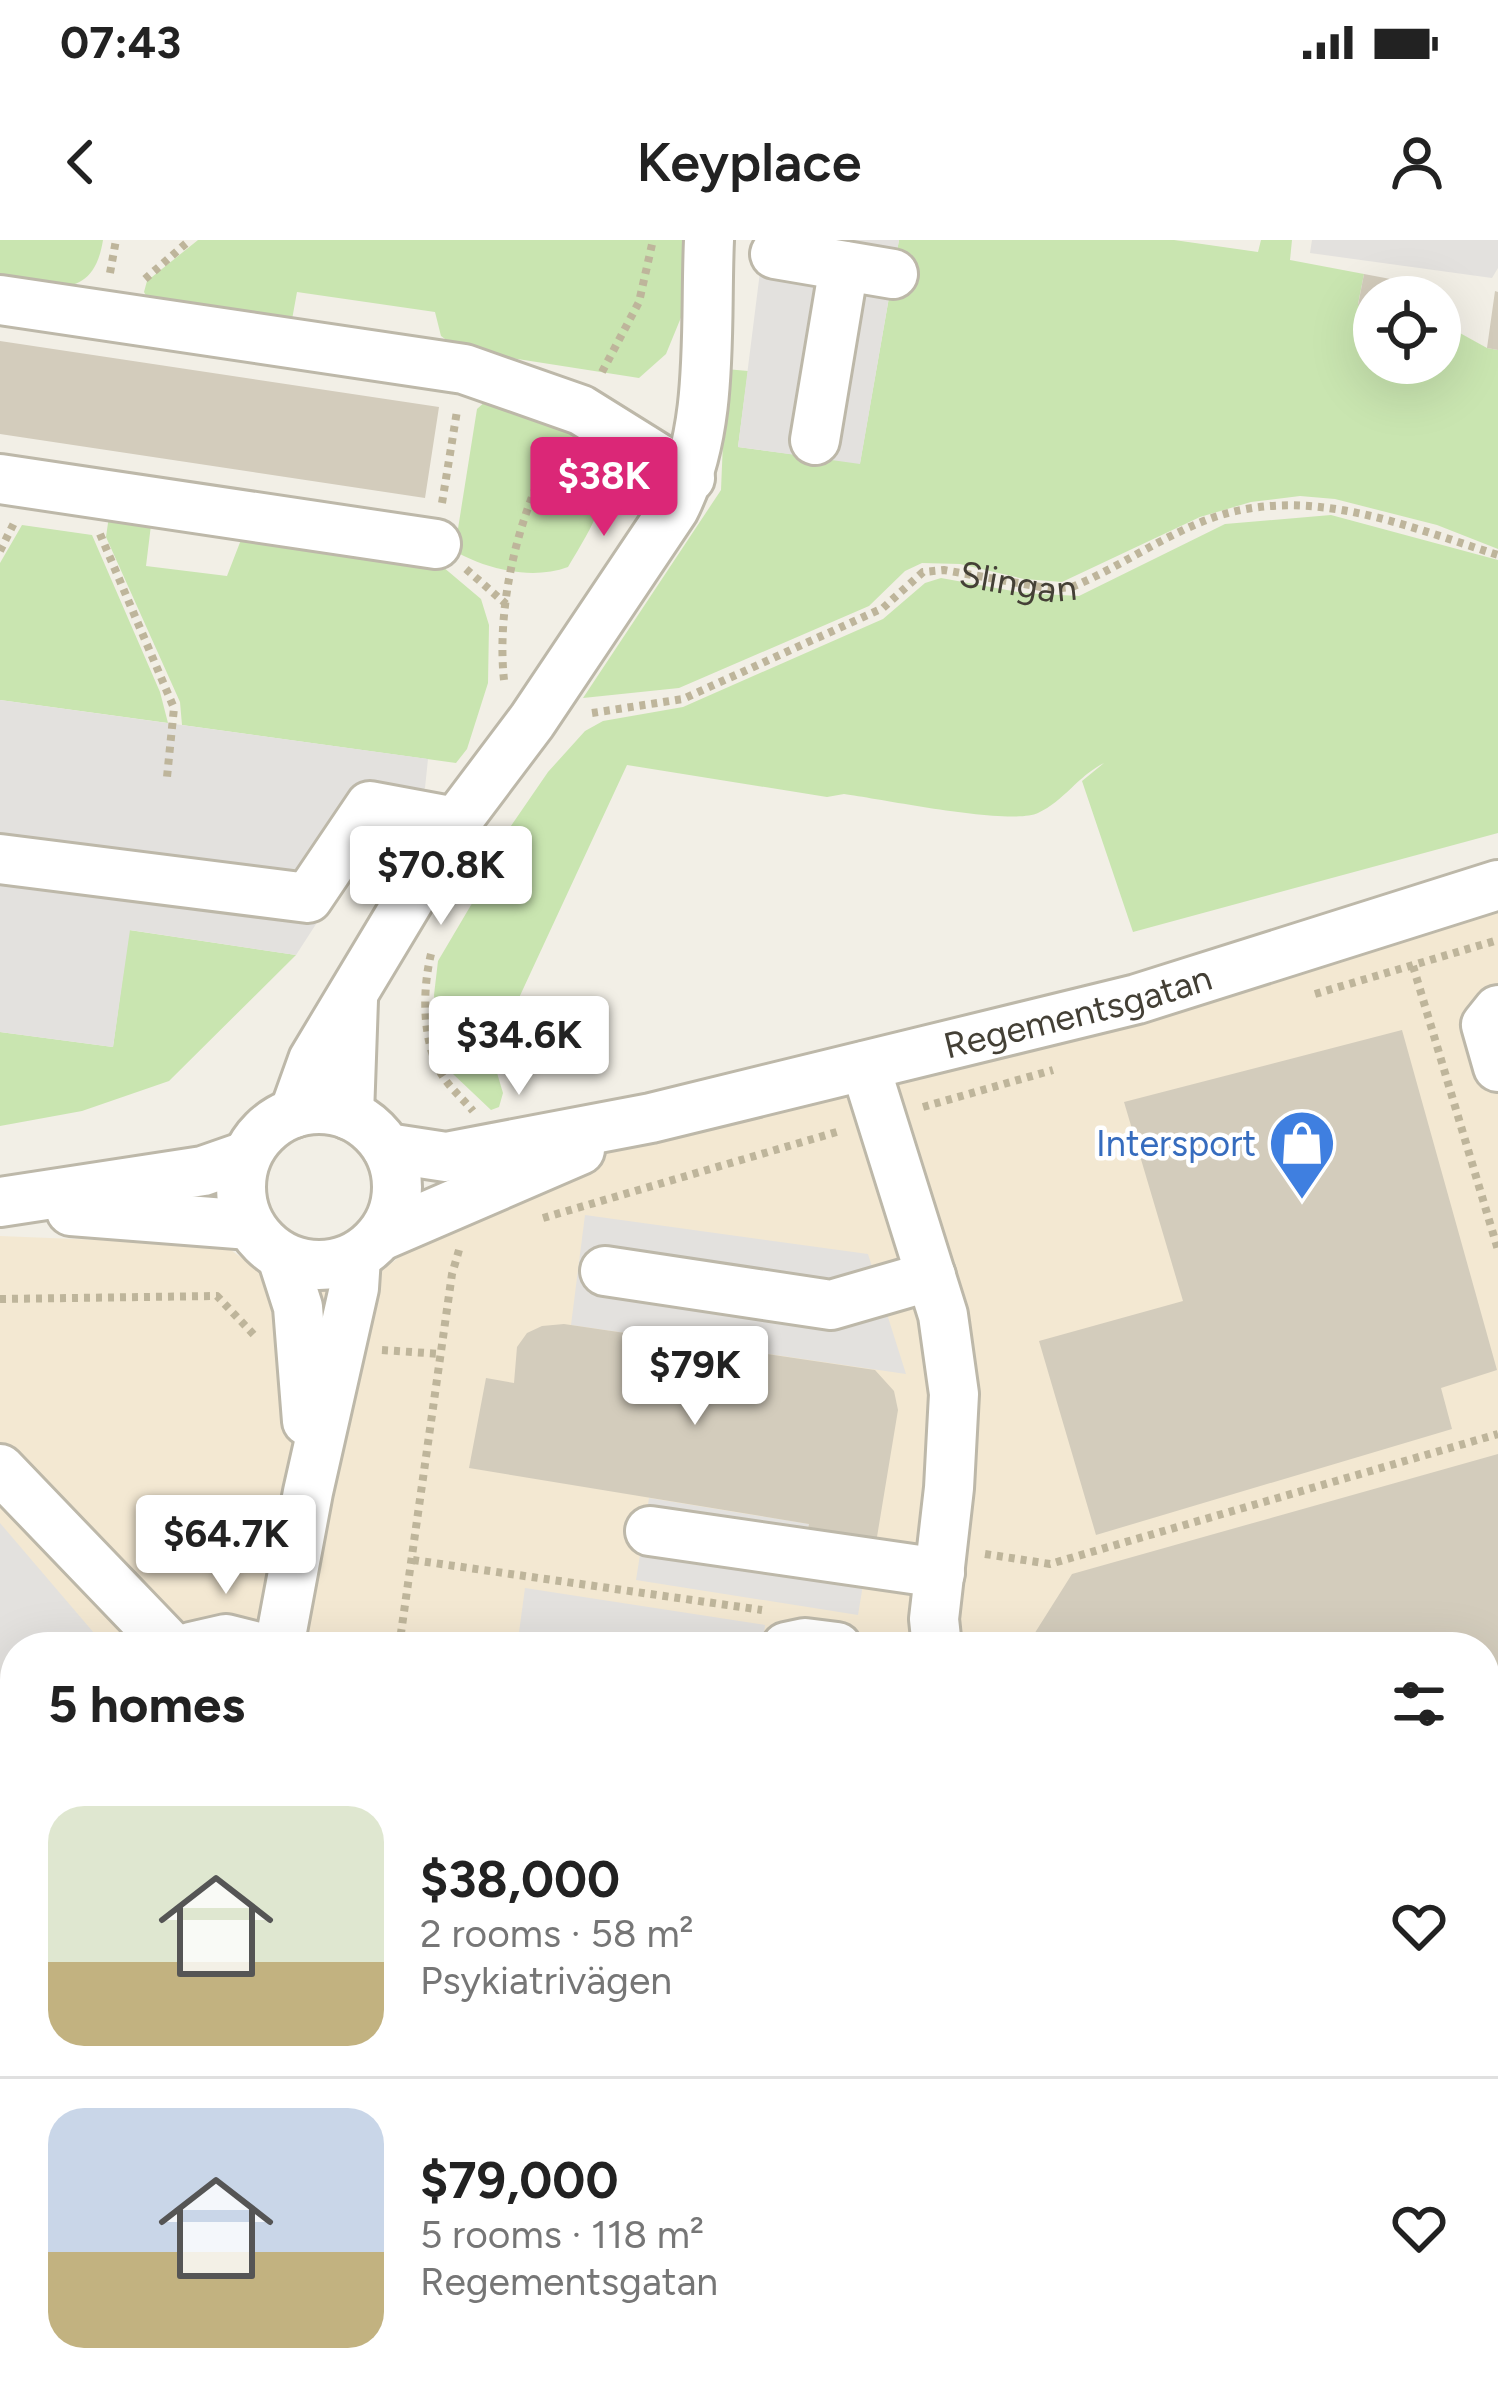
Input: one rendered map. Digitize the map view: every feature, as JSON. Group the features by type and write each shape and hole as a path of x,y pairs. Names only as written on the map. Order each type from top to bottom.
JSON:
{"street":[{"path":"294,1113 313,1060 456,822 532,721 690,478 703,400 709,240"},
{"path":"814,440 816,255 893,274"},
{"path":"0,300 464,368 581,410 690,478"},
{"path":"0,479 436,544"},
{"path":"0,859 308,898 370,806 456,822"},
{"name":"Regementsgatan","path":"387,1148 446,1157 651,1118 1137,999 1498,885"},
{"path":"349,1115 353,992"},
{"path":"1498,1010 1486,1025 1498,1067"},
{"path":"865,1066 943,1315 954,1394 935,1632"},
{"path":"282,1632 308,1492 321,1346 369,1246 392,1216 397,1193 396,1170 387,1148 371,1129 349,1115 313,1109 274,1122 257,1137 240,1179 241,1203 321,1346"},
{"name":"Regementsgatan","path":"369,1246 651,1118"},
{"path":"0,1204 203,1171 246,1156"},
{"path":"0,1204 266,1242 306,1265 332,1265 369,1246"},
{"path":"605,1270 831,1306 931,1276"},
{"path":"8,1495 154,1632"},
{"path":"650,1531 941,1560"}],"path":[{"path":"436,544 464,368"},
{"path":"106,494 100,538 175,708 167,777"},
{"name":"Slingan","path":"574,724 609,708 683,699 883,608 923,572 944,570 1052,589 1072,587 1211,518 1261,507 1314,506 1398,520 1498,554"},
{"path":"1413,966 1498,1250"},
{"path":"401,1632 460,1247"},
{"path":"1,1299 217,1296 261,1342 441,1354"},
{"path":"941,1560 1050,1564 1498,1433"},
{"path":"413,1560 778,1629"}],"shaded area":[{"path":"764,240 899,240 860,464 738,447"},
{"path":"1312,240 1498,240 1498,268 1492,278 1310,253"},
{"path":"0,700 428,759 425,788 375,833 296,955 130,930 113,1047 0,1032"},
{"path":"1498,888 1498,1632 0,1632 0,1236 224,1245 264,1274 313,1285 372,1278 445,1222 663,1128"},
{"path":"585,1215 868,1254 906,1374 571,1325"},
{"path":"649,1498 809,1524 806,1538 869,1548 858,1615 636,1580"},
{"path":"0,1523 93,1632 0,1632"},
{"path":"525,1588 765,1625 764,1632 519,1632"}],"green space":[{"path":"0,240 103,240 89,274 79,282 51,287 0,280"},
{"path":"198,240 686,240 682,315 666,354 639,378 460,350 441,336 435,312 297,292 291,325 149,301 144,292 147,281"},
{"path":"899,240 1174,240 1258,252 1261,240 1292,240 1290,260 1364,274 1353,276 1353,384 1461,384 1461,334 1498,350 1498,549 1437,525 1335,499 1300,496 1251,502 1200,517 1062,582 1024,579 960,564 922,563 905,571 869,606 679,688 583,698 721,490 726,369 748,371 738,447 860,463"},
{"path":"501,399 604,446 604,495 568,567 541,573 512,571 458,553 477,409 487,400"},
{"path":"110,509 151,525 146,566 227,576 244,532 430,556 481,599 489,625 488,683 467,749 456,763 182,725 180,702 106,537"},
{"path":"1331,515 1498,560 1498,833 1133,932 1082,781 1104,763 1056,802 1023,816 844,794 827,797 627,765 492,1056 503,1093 499,1107 491,1110 453,1074 439,1043 434,995 438,961 497,861 500,842 548,772 585,731 603,721 683,707 883,619 925,583 941,578 1023,593 1079,596 1225,524"},
{"path":"22,525 92,535 160,692 168,723 0,700 0,563"},
{"path":"129,930 296,955 169,1081 82,1111 0,1126 0,1032 113,1047"}],"building":[{"path":"1498,292 1498,350 1487,348"},
{"path":"0,341 439,407 425,498 0,434"},
{"name":"Intersport","path":"1402,1030 1497,1370 1441,1388 1452,1429 1096,1535 1039,1341 1183,1301 1124,1102"},
{"path":"564,1324 875,1370 894,1391 898,1410 875,1549 806,1539 809,1524 469,1468 486,1378 514,1383 517,1347 527,1333"},
{"path":"1498,1454 1498,1632 1035,1632 1072,1574"}],"place":[{"name":"Intersport","path":"1302,1202"}]}
